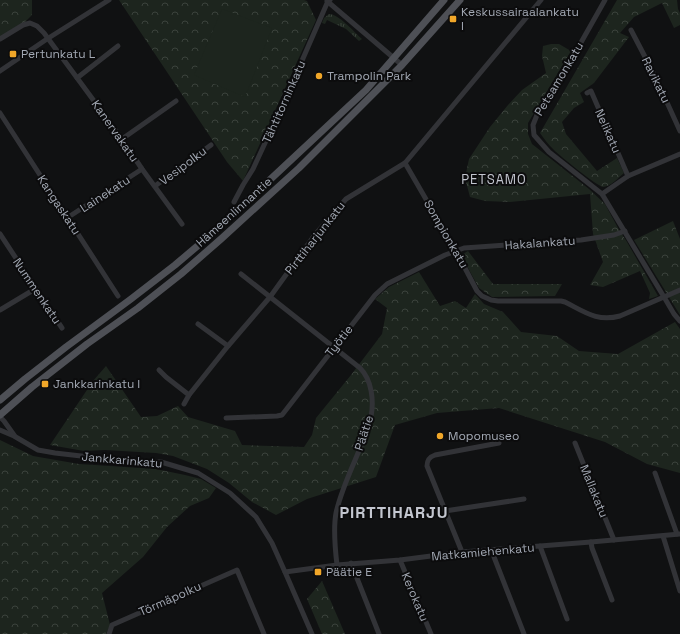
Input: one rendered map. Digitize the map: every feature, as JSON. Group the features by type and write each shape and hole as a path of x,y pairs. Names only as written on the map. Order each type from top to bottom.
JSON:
{"main road":[{"name":"Hämeenlinnantie","path":"0,400 175,265 214,232 366,90 444,0"},
{"name":"Hämeenlinnantie","path":"0,416 32,387 87,344 138,308 181,274 221,239 298,168 402,65 460,0"}],"street":[{"path":"0,71 109,0"},
{"path":"328,0 402,65"},
{"name":"Tähtitorninkatu","path":"234,202 253,169 328,0"},
{"name":"Pirttiharjunkatu","path":"184,404 189,395 228,346 270,297 314,236 346,199 405,163 541,0"},
{"name":"Petsamonkatu","path":"605,0 570,62 537,115 533,125 534,135 549,152 602,194 674,314 680,321"},
{"name":"Kanervakatu","path":"0,39 23,25 30,23 37,26 44,33 182,224"},
{"name":"Ravikatu","path":"631,30 655,76 680,131"},
{"path":"77,78 118,46"},
{"name":"Nelikatu","path":"587,93 591,92 628,176"},
{"path":"122,139 176,101"},
{"name":"Kangaskatu","path":"0,113 118,296"},
{"name":"Vesipolku","path":"155,186 211,145"},
{"path":"602,194 628,176 680,154"},
{"name":"Sompionkatu","path":"405,163 477,290 482,296 491,300 561,301 602,319 611,319 620,316 664,297"},
{"name":"Lainekatu","path":"67,218 142,169"},
{"name":"Hakalankatu","path":"456,251 464,248 581,240 614,235 625,231"},
{"name":"Nummenkatu","path":"0,234 62,328"},
{"name":"Työtie","path":"226,418 282,415 375,295 387,284 456,251"},
{"name":"Päätie","path":"241,274 364,372 370,383 372,398 371,416 368,428 347,480 336,514 335,528 337,565"},
{"path":"0,310 35,289"},
{"path":"664,297 680,290"},
{"path":"198,324 228,346"},
{"path":"159,370 189,395"},
{"name":"Jankkarinkatu","path":"0,416 14,436"},
{"name":"Jankkarinkatu","path":"0,430 14,436 38,450 116,460 161,462 198,473 230,493 256,517 272,543 312,634"},
{"path":"462,552 427,466 428,459 435,455 499,443"},
{"name":"Mallakatu","path":"575,443 614,540"},
{"path":"655,473 679,534"},
{"path":"445,511 524,499"},
{"name":"Matkamiehenkatu","path":"286,572 462,552 679,534"},
{"path":"663,536 680,591"},
{"path":"591,542 612,600"},
{"path":"540,546 567,619"},
{"path":"493,550 494,557 524,634"},
{"name":"Kerokatu","path":"400,560 431,634"},
{"path":"351,564 379,634"},
{"name":"Törmäpolku","path":"109,634 112,625 237,570 264,634"}],"green space":[{"path":"0,0 32,0 32,15 24,23 0,37"},
{"path":"119,0 307,1 316,20 243,181 227,162"},
{"path":"617,0 677,0 680,13 680,25 674,28 662,3 634,17 620,33 629,37 594,83 580,93 584,102 574,108 562,122 566,134 597,171 617,158 624,173 611,184 603,187 586,176 558,153 548,144 540,133"},
{"path":"222,9 272,28 245,97 194,75"},
{"path":"329,14 342,20 362,39 359,41 346,29 327,20 325,24 322,23 324,18"},
{"path":"559,44 571,51 528,123 528,134 532,144 589,189 605,204 658,296 649,299 650,293 640,271 603,287 590,285 603,262 593,234 590,194 510,202 485,201 470,197 465,178 469,159 490,127 508,105 522,90 546,73 542,56 543,46"},
{"path":"673,221 680,239 680,315 634,240"},
{"path":"468,251 493,284 562,284 555,296 492,297 479,288 462,257 463,254"},
{"path":"419,272 440,306 455,301 466,308 475,294 484,304 503,312 521,332 557,336 579,351 618,354 675,322 680,329 680,473 647,464 605,442 499,408 437,413 395,425 376,477 307,499 276,515 252,502 229,483 207,469 173,456 156,453 105,450 84,451 50,445 93,381 106,366 141,417 157,416 178,406 188,417 235,431 242,445 304,447 312,435 316,418 382,334 387,308 375,299 389,287"},
{"path":"0,440 33,456 79,464 156,469 201,479 216,488 209,498 190,506 167,527 143,557 102,593 110,625 106,634 0,634"},
{"path":"322,581 345,634 322,634 307,599"}],"place":[{"name":"Keskussairaalankatu I","path":"453,19"},
{"name":"Pertunkatu L","path":"13,54"},
{"name":"Trampolin Park","path":"319,76"},
{"name":"Jankkarinkatu I","path":"45,384"},
{"name":"Mopomuseo","path":"440,436"},
{"name":"Päätie E","path":"318,572"}],"district":[{"name":"PETSAMO","path":"494,179"},
{"name":"PIRTTIHARJU","path":"394,512"}]}
